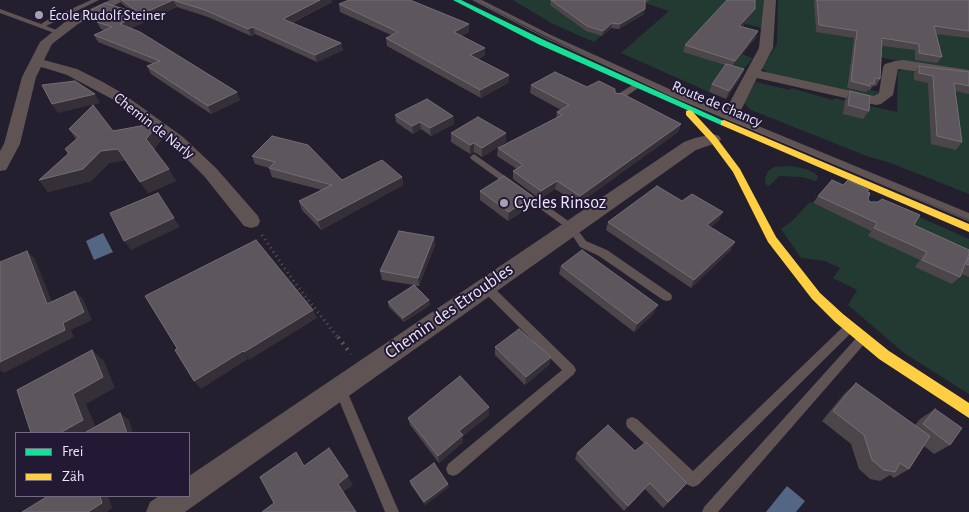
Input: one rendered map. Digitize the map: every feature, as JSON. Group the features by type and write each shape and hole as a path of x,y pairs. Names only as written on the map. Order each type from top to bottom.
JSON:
{"main road":[{"name":"Route de Chancy","path":"456,0 637,86 681,105 763,135 969,228"},
{"name":"Route de Chancy","path":"498,0 580,44 734,111 969,207"},
{"path":"681,105 718,145 737,171 761,220 805,283 849,327 911,374 969,412"},
{"path":"753,118 763,135 754,149"},
{"path":"718,145 743,158 737,171"}],"street":[{"path":"0,166 12,144 20,119 24,92 46,42 74,21 119,0"},
{"path":"734,111 766,48 770,0"},
{"name":"Chemin de Narly","path":"36,62 65,70 98,84 177,140 210,172 252,221"},
{"path":"753,73 876,101 886,95 890,67 895,65 903,64 969,74"},
{"name":"Chemin des Etroubles","path":"190,491 690,146 701,141 718,145"},
{"path":"160,512 182,497"}],"lane":[{"path":"41,27 51,20 96,0"},
{"path":"478,0 597,59 763,135 969,217"},
{"path":"0,11 57,32"},
{"path":"618,98 637,86"},
{"path":"474,157 571,228 584,244 603,254 667,296"},
{"path":"872,200 877,188"},
{"path":"453,468 570,370 485,286"},
{"path":"632,423 693,480 849,327"},
{"path":"709,512 863,338"},
{"path":"340,388 392,512"}],"path":[{"path":"252,221 292,279 364,370"}],"green space":[{"path":"513,0 767,0 763,28 745,24 740,30 757,37 741,54 753,58 743,70 725,65 712,83 714,85 709,92 621,53 669,11 639,1 600,25 610,28 594,42 551,23"},
{"path":"778,0 969,0 969,71 893,60 852,51 850,64 852,64 847,85 879,92 873,97 769,74 762,68 777,44"},
{"path":"908,68 969,91 969,194 751,110 744,103 756,82 790,90 791,88 833,100 834,98 897,112 898,71"},
{"path":"791,166 815,173 818,177 816,181 802,177 779,176 769,186 766,185 765,179 768,171 774,167"},
{"path":"810,202 858,224 917,216 969,239 969,394 904,353 848,305 857,290 833,278 840,268 825,261 801,258 781,229 791,222"}],"water":[{"path":"103,233 113,252 94,260 86,241"},
{"path":"787,486 805,501 796,512 766,512"}],"building":[{"path":"122,0 173,0 120,24 140,32 237,92 208,106 147,66 160,61 94,35 112,27 97,22 92,10 105,3 140,14"},
{"path":"173,0 320,0 283,19 341,43 315,55 253,27 248,29 205,10"},
{"path":"349,0 410,0 469,24 454,32 485,48 470,55 509,75 480,90 386,38 398,32 339,4"},
{"path":"551,0 645,0 645,9 620,24 612,23 603,31 587,26"},
{"path":"727,0 755,0 755,9 739,26 758,31 735,61 685,45"},
{"path":"817,0 969,0 969,31 934,26 942,57 919,53 919,44 882,38 880,79 875,78 874,84 870,83 870,86 851,81 857,31 819,25"},
{"path":"726,64 744,69 729,91 712,84"},
{"path":"919,66 969,72 969,86 954,83 962,142 937,136 933,76 919,73"},
{"path":"555,72 587,87 599,81 615,89 615,93 623,94 681,124 580,196 557,181 541,191 513,171 523,165 498,148 562,115 557,112 569,105 531,85"},
{"path":"75,81 95,94 52,104 42,85"},
{"path":"850,91 870,96 869,111 848,105"},
{"path":"427,99 453,116 430,128 420,122 412,126 395,115"},
{"path":"93,105 113,131 151,124 156,127 146,139 169,169 140,182 118,149 101,151 83,169 39,180 69,153 65,149 79,137 69,129"},
{"path":"478,117 506,133 482,148 474,143 470,145 451,133"},
{"path":"272,136 308,145 342,180 382,160 402,177 318,221 299,201 332,185 269,168 275,162 252,156"},
{"path":"504,176 532,196 509,212 480,191"},
{"path":"832,180 843,185 848,180 869,190 867,192 870,193 868,199 870,202 878,202 882,199 920,215 914,225 969,250 960,277 922,260 927,252 874,228 877,223 818,196"},
{"path":"657,186 682,201 692,194 723,212 707,225 735,242 694,280 608,222"},
{"path":"158,193 174,218 124,241 110,213"},
{"path":"399,231 434,237 418,278 380,271"},
{"path":"256,240 313,310 194,381 175,350 177,348 145,296"},
{"path":"582,250 658,305 637,324 561,266"},
{"path":"27,251 47,304 75,291 84,312 63,323 65,330 0,362 0,262"},
{"path":"414,285 429,300 403,318 388,302"},
{"path":"519,329 551,357 526,377 495,347"},
{"path":"92,350 103,377 73,394 83,420 62,432 31,432 17,390"},
{"path":"460,376 489,407 459,431 463,435 438,456 408,418"},
{"path":"856,383 930,436 909,469 900,463 895,472 884,470 872,460 864,435 833,411"},
{"path":"935,409 962,428 950,445 923,424"},
{"path":"120,413 127,432 86,432"},
{"path":"608,425 635,451 646,442 687,483 668,502 650,483 628,506 577,453"},
{"path":"329,448 348,476 338,484 356,512 262,512 274,503 260,477 296,452 304,466"},
{"path":"434,463 448,484 424,502 410,481"},
{"path":"46,497 100,497 102,503 88,512 22,512"}],"tram line":[{"path":"473,0 546,38 671,95 969,221"}],"traffic: fast":[{"path":"456,0 541,42 724,123"}],"traffic: slow":[{"path":"689,113 713,139 737,171 772,239 816,296 839,318 884,355 969,411"},
{"path":"724,123 969,228"}],"place":[{"name":"École Rudolf Steiner","path":"39,15"},
{"name":"Cycles Rinsoz","path":"504,203"}]}
